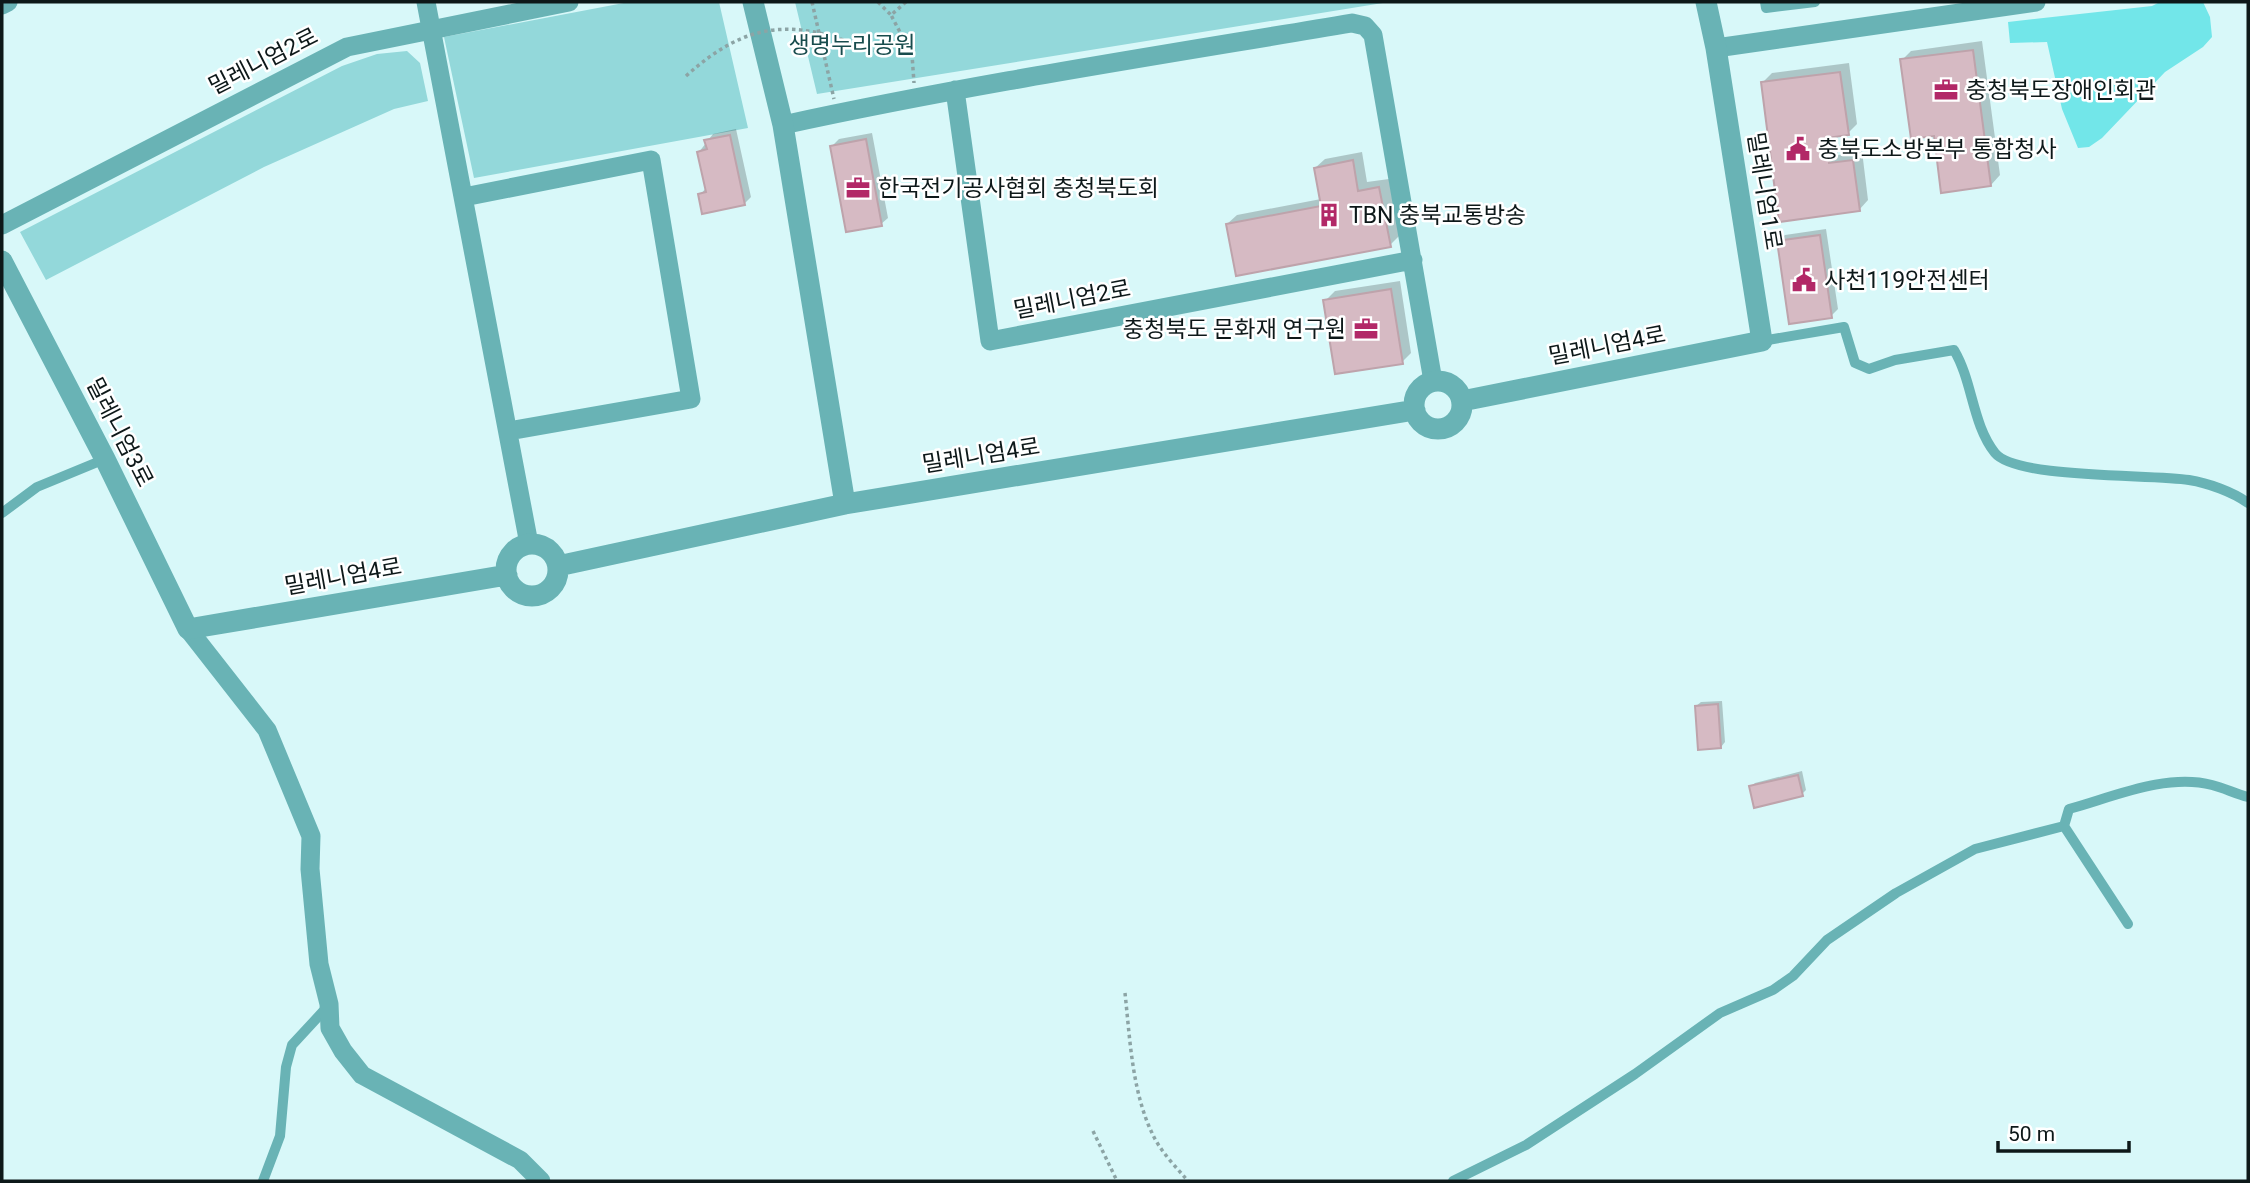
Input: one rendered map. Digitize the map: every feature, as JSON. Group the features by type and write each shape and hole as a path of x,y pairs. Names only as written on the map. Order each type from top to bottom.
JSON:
{"street":[{"path":"2,5 8,2"},
{"path":"426,2 529,544"},
{"name":"밀레니엄2로","path":"2,225 347,47 569,2"},
{"path":"753,2 783,125 845,504"},
{"name":"밀레니엄1로","path":"1706,2 1716,48 1762,341"},
{"path":"1716,48 2036,2"},
{"path":"783,125 955,90 1352,23 1364,26 1373,35 1433,381"},
{"name":"밀레니엄2로","path":"955,90 990,341 1413,260"},
{"path":"464,197 651,160 691,399 509,431"},
{"name":"밀레니엄3로","path":"2,261 105,459 188,629"},
{"name":"밀레니엄4로","path":"1462,401 1762,341"},
{"path":"1433,381 1448,382 1460,393 1462,401 1460,416 1455,423 1440,429 1425,425 1415,410 1419,390 1433,381"},
{"name":"밀레니엄4로","path":"558,566 845,504 1415,410"},
{"path":"529,544 548,549 558,566 557,581 552,588 537,597 519,593 512,588 507,575 510,555 529,544"},
{"name":"밀레니엄4로","path":"188,629 507,575"},
{"path":"188,629 267,730 311,836 310,869 319,964 329,1004 330,1028 342,1051 362,1075 520,1160 541,1181"}],"lane":[{"path":"1765,2 1766,8 1815,2"},
{"path":"1762,341 1844,327 1855,363 1869,369 1895,360 1954,350 1963,365 1987,441 1997,457 2025,468 2191,480 2238,496 2248,503"},
{"path":"2,513 37,487 105,459"},
{"path":"2128,924 2064,826 2069,809 2169,783 2212,785 2248,797"},
{"path":"1454,1181 1527,1145 1645,1068 1720,1013 1773,990 1793,976 1827,940 1846,926 1949,862 1975,849 2064,826"},
{"path":"263,1181 280,1136 286,1068 292,1045 329,1004"}],"path":[{"path":"812,2 837,113"},
{"path":"878,2 891,15 912,55 916,98"},
{"path":"891,15 906,2"},
{"path":"686,76 712,53 743,36 774,30 808,30 835,35 867,49 882,52 901,38"},
{"path":"1125,993 1134,1071 1145,1115 1152,1135 1188,1181"},
{"path":"1093,1131 1117,1181"}],"green space":[{"path":"629,2 719,2 748,128 474,178 444,37"},
{"name":"생명누리공원","path":"795,2 1389,2 817,94"},
{"path":"407,51 420,63 428,101 394,109 264,167 46,280 20,232 342,66 377,54"}],"shaded area":[{"path":"2160,2 2203,2 2210,17 2212,37 2203,47 2165,72 2102,138 2089,147 2078,148 2062,109 2047,42 2010,43 2008,22 2152,6"}],"building":[{"path":"1973,50 1991,186 1941,193 1934,136 1911,139 1900,59"},
{"name":"충북도소방본부 통합청사","path":"1840,72 1849,135 1826,138 1829,163 1853,160 1860,211 1779,222 1761,82"},
{"path":"730,135 745,205 702,214 698,194 706,192 697,152 707,149 704,140"},
{"path":"866,139 882,226 846,232 830,146"},
{"name":"TBN 충북교통방송","path":"1353,160 1358,191 1379,187 1391,247 1236,276 1226,224 1321,206 1314,168"},
{"name":"사천119안전센터","path":"1820,235 1832,318 1789,324 1777,241"},
{"path":"1391,289 1403,364 1335,374 1323,300"},
{"path":"1718,704 1721,748 1698,750 1695,706"},
{"path":"1798,775 1803,796 1754,808 1749,786"}],"place":[{"name":"충청북도장애인회관","path":"1946,90"},
{"name":"충북도소방본부 통합청사","path":"1798,149"},
{"name":"한국전기공사협회 충청북도회","path":"858,188"},
{"name":"TBN 충북교통방송","path":"1329,215"},
{"name":"사천119안전센터","path":"1804,280"},
{"name":"충청북도 문화재 연구원","path":"1366,329"}]}
